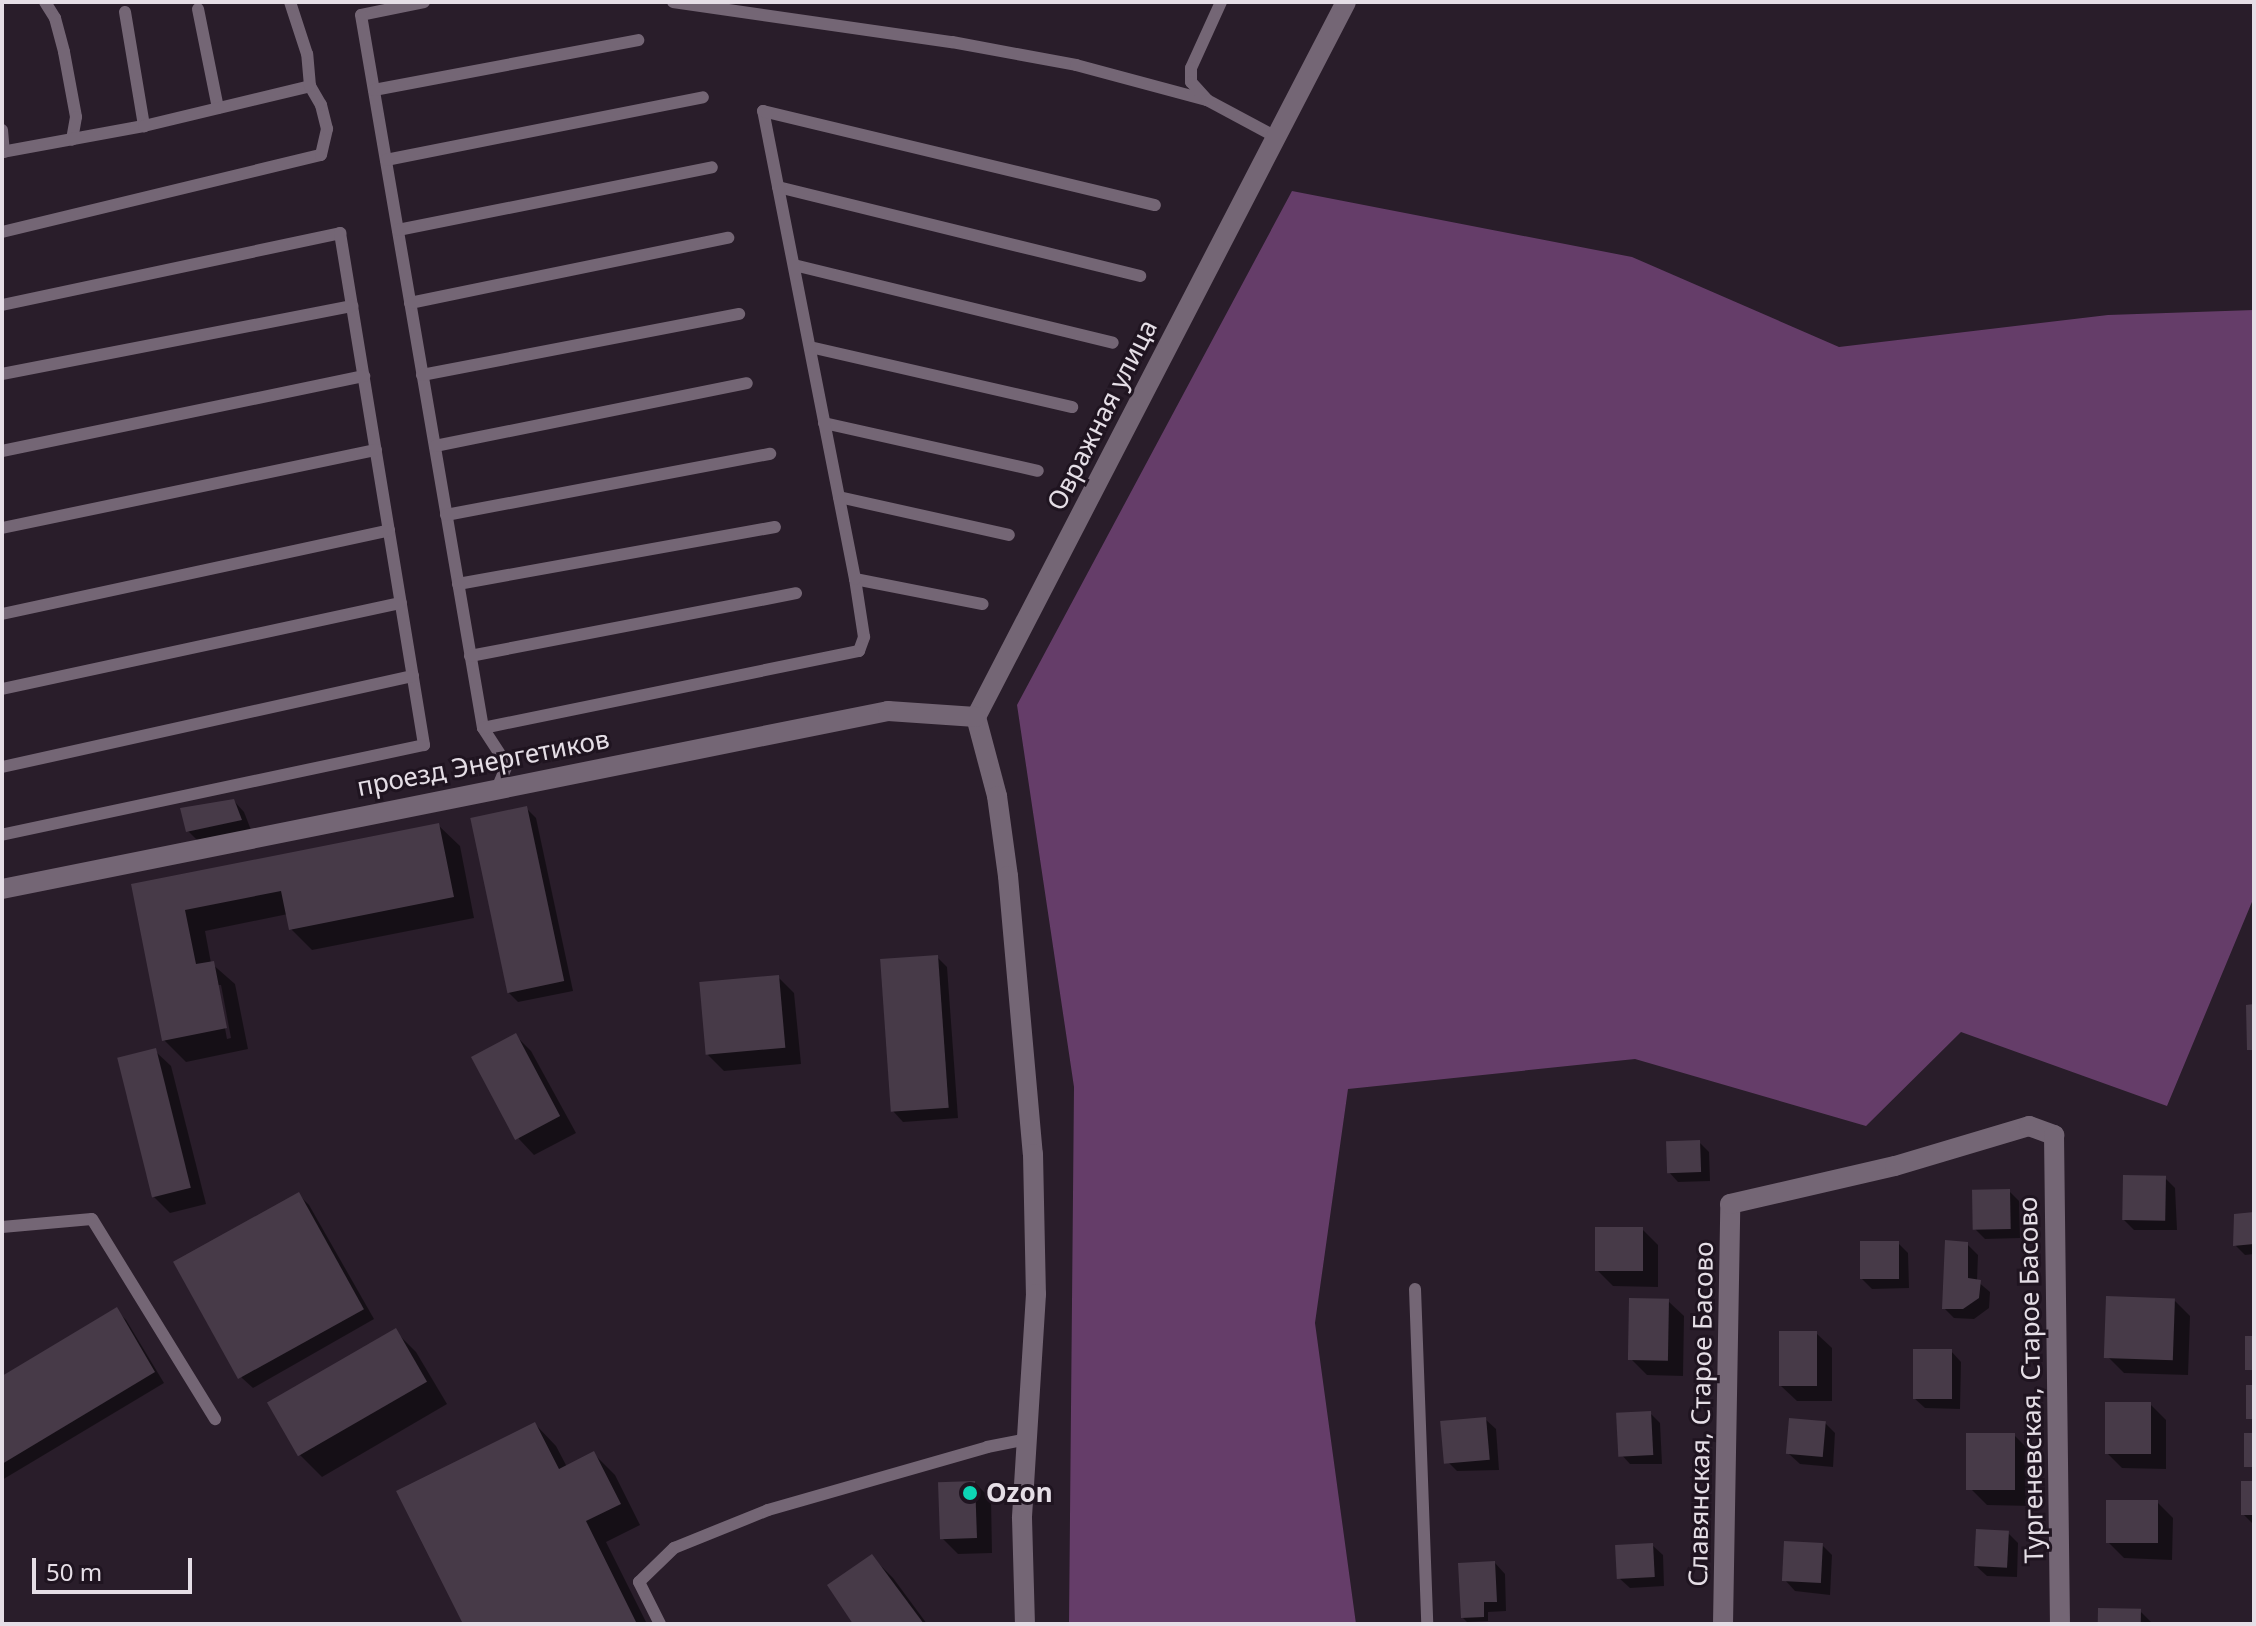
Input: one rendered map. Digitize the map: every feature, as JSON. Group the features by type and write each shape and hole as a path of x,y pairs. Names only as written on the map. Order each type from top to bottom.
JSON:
{"street":[{"name":"Овражная улица","path":"976,717 1346,2"},
{"name":"проезд Энергетиков","path":"2,889 498,786 888,711 976,717"},
{"path":"976,717 997,796 1008,876 1033,1154 1036,1294 1022,1518 1025,1624"},
{"name":"Тургеневская, Старое Басово","path":"1730,1204 1895,1166 2029,1126 2054,1135 2060,1624"},
{"name":"Славянская, Старое Басово","path":"1723,1624 1730,1204"}],"lane":[{"path":"45,2 55,18 64,52 76,117 72,140"},
{"path":"2,232 321,155 327,129 321,105 310,86 307,54 290,2"},
{"path":"424,2 361,15 483,728 507,765 498,786"},
{"path":"673,2 952,42 1076,65 1207,100 1274,136"},
{"path":"1207,100 1191,82 1191,68 1221,2"},
{"path":"198,9 218,108"},
{"path":"125,12 144,126"},
{"path":"374,90 638,40"},
{"path":"2,130 3,152 144,126 310,86"},
{"path":"386,160 703,97"},
{"path":"483,728 859,651 864,637 855,579 763,111 1155,205"},
{"path":"398,230 712,167"},
{"path":"778,187 1140,276"},
{"path":"2,305 340,233 424,745 2,835"},
{"path":"410,303 728,238"},
{"path":"794,265 1113,343"},
{"path":"2,374 352,306"},
{"path":"422,375 739,314"},
{"path":"810,347 1072,407"},
{"path":"2,451 364,376"},
{"path":"435,446 747,383"},
{"path":"824,423 1038,471"},
{"path":"2,528 376,450"},
{"path":"446,515 770,454"},
{"path":"839,497 1009,535"},
{"path":"458,584 775,527"},
{"path":"2,614 389,530"},
{"path":"855,579 983,604"},
{"path":"470,656 796,593"},
{"path":"2,689 401,603"},
{"path":"2,767 413,676"},
{"path":"2,1227 92,1219 215,1419"},
{"path":"1415,1289 1427,1624"},
{"path":"660,1624 639,1582 674,1548 768,1510 987,1447 1027,1439"}],"shaded area":[{"path":"1292,191 1632,257 1839,347 2108,315 2254,310 2254,897 2167,1106 1961,1032 1866,1126 1635,1059 1348,1089 1315,1323 1356,1624 1069,1624 1074,1087 1017,705"}],"building":[{"path":"234,799 242,820 186,832 180,808"},
{"path":"527,806 564,981 507,993 470,818"},
{"path":"439,823 454,897 289,930 281,891 185,910 196,964 214,961 227,1028 162,1041 131,884"},
{"path":"938,955 949,1108 891,1112 880,959"},
{"path":"779,975 785,1048 706,1055 699,982"},
{"path":"2254,1004 2254,1050 2247,1050 2246,1005"},
{"path":"516,1033 560,1116 515,1140 471,1057"},
{"path":"156,1048 191,1188 152,1197 117,1058"},
{"path":"1700,1140 1701,1172 1667,1173 1666,1141"},
{"path":"2123,1175 2166,1176 2165,1221 2122,1220"},
{"path":"2010,1189 2011,1229 1973,1230 1972,1190"},
{"path":"299,1192 364,1309 238,1379 173,1262"},
{"path":"2254,1212 2254,1244 2233,1246 2234,1214"},
{"path":"1595,1227 1643,1227 1643,1271 1595,1271"},
{"path":"1945,1240 1968,1242 1968,1278 1981,1280 1979,1298 1963,1309 1942,1309"},
{"path":"1860,1241 1899,1241 1899,1279 1860,1279"},
{"path":"2106,1296 2175,1298 2173,1360 2104,1358"},
{"path":"1629,1298 1669,1299 1668,1361 1628,1360"},
{"path":"117,1307 155,1372 2,1464 2,1376"},
{"path":"396,1328 427,1382 298,1456 267,1402"},
{"path":"1779,1331 1817,1331 1817,1386 1779,1386"},
{"path":"2245,1336 2254,1336 2254,1370 2245,1370"},
{"path":"1913,1349 1952,1349 1952,1399 1913,1399"},
{"path":"2246,1385 2254,1385 2254,1419 2246,1419"},
{"path":"2105,1402 2151,1402 2151,1454 2105,1454"},
{"path":"1651,1411 1653,1455 1618,1457 1616,1413"},
{"path":"1486,1417 1490,1460 1444,1464 1440,1421"},
{"path":"1789,1418 1826,1421 1823,1457 1786,1454"},
{"path":"535,1422 559,1469 594,1451 621,1504 586,1521 637,1624 463,1624 396,1491"},
{"path":"1966,1433 2015,1433 2015,1490 1966,1490"},
{"path":"2244,1433 2254,1433 2254,1467 2244,1467"},
{"path":"975,1481 977,1538 940,1539 938,1482"},
{"path":"2241,1481 2254,1481 2254,1515 2241,1515"},
{"path":"2106,1500 2158,1500 2158,1543 2106,1543"},
{"path":"1976,1529 2009,1531 2007,1568 1974,1566"},
{"path":"1784,1541 1823,1543 1821,1583 1782,1581"},
{"path":"1653,1543 1655,1577 1617,1579 1615,1545"},
{"path":"872,1554 924,1624 853,1624 827,1585"},
{"path":"1495,1561 1497,1602 1484,1602 1484,1617 1461,1618 1458,1563"},
{"path":"2098,1608 2141,1609 2141,1624 2098,1624"}],"place":[{"name":"Ozon","path":"970,1493"}]}
